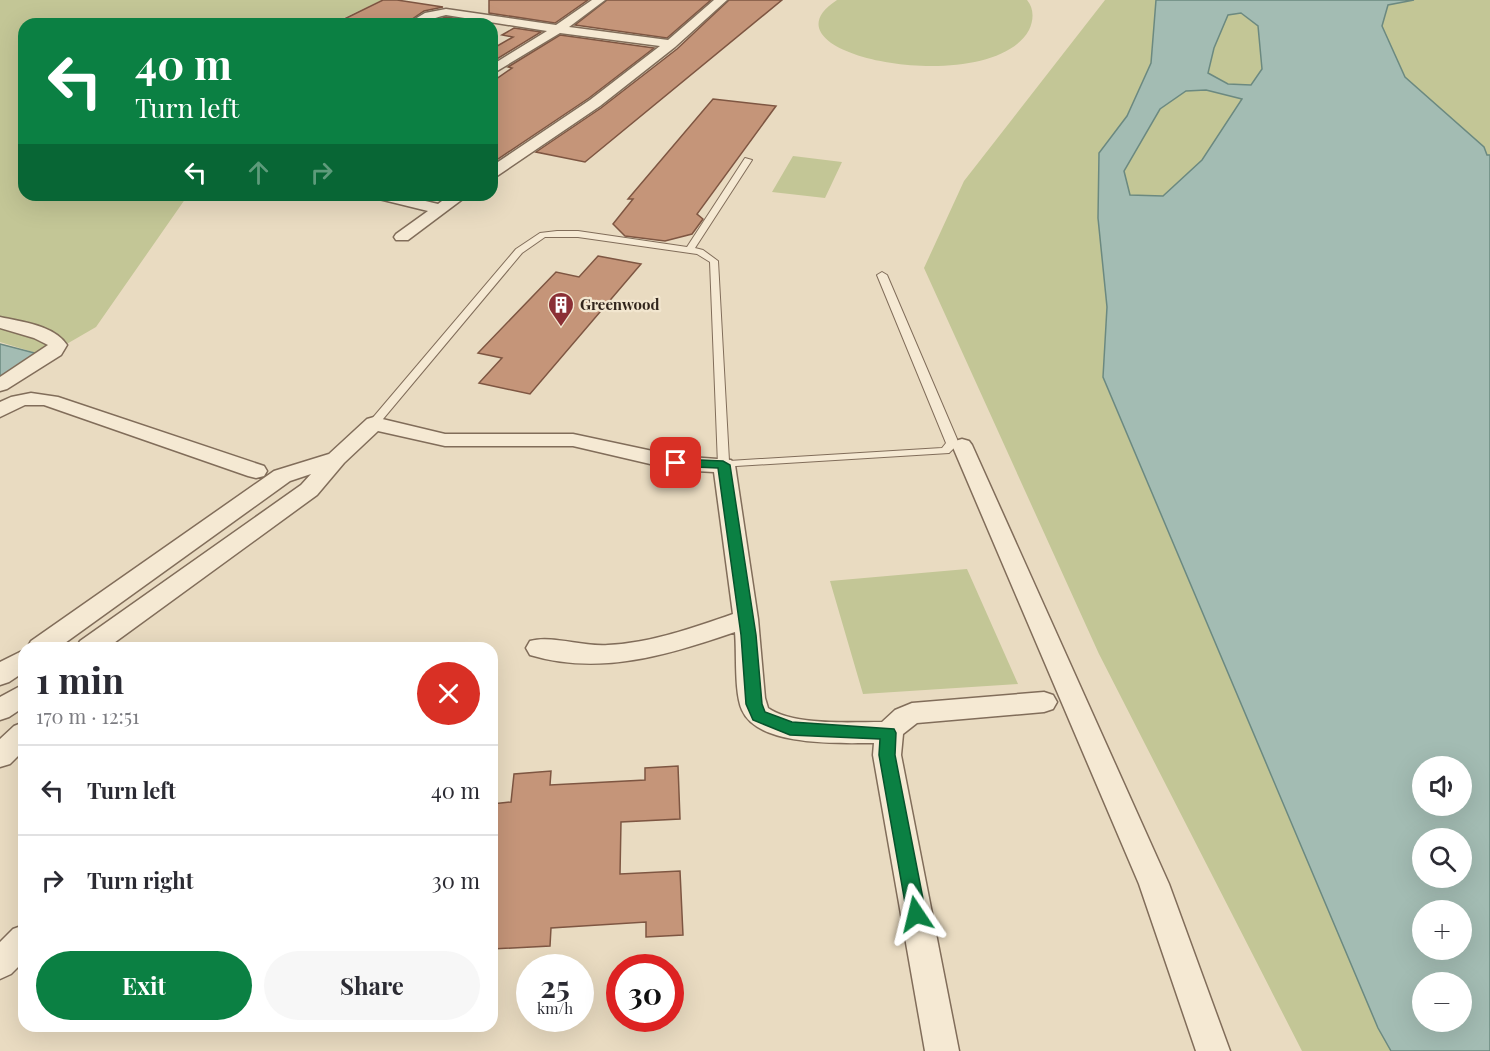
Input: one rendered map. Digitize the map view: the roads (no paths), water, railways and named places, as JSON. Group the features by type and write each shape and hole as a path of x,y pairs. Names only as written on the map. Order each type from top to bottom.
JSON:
{"street":[{"path":"498,66 599,0"},
{"path":"498,169 595,104 671,44 721,0"},
{"path":"454,18 477,5"},
{"path":"426,18 437,13 487,18"},
{"path":"498,20 671,44"},
{"path":"406,201 440,209"},
{"path":"402,237 451,201"},
{"path":"0,322 48,337 56,341 58,345 54,351 0,385"},
{"path":"0,411 20,399 45,399 256,471"},
{"path":"98,642 309,490 337,458 374,423 445,440 573,440 676,463 723,465 746,619 754,704 759,716 790,729 888,733"},
{"path":"962,445 1154,884 1213,1051"},
{"path":"48,642 282,476 337,458"},
{"path":"539,648 590,655 637,650 686,640 746,619"},
{"path":"0,675 18,662"},
{"path":"0,710 18,698"},
{"path":"942,1051 887,755 888,733 896,722 912,713 1044,702"},
{"path":"0,723 18,730"},
{"path":"0,756 18,738"},
{"path":"0,964 18,945"}],"lane":[{"path":"689,250 748,160"},
{"path":"374,423 519,251 532,240 543,235 578,234 700,252 714,261 723,465 938,452 950,448 951,439 882,275"}],"water":[{"path":"1156,0 1414,0 1388,5 1382,26 1405,77 1484,147 1487,155 1490,155 1490,1051 1391,1051 1378,1028 1103,377 1107,307 1098,218 1099,153 1127,116 1151,63","holes":["1241,13 1258,26 1262,69 1251,85 1228,84 1208,73 1214,48 1228,15","1206,90 1242,99 1202,160 1163,196 1130,195 1124,171 1160,109 1186,91"]},
{"path":"0,344 46,356 0,379"}],"place":[{"name":"Greenwood","path":"561,328"}]}
